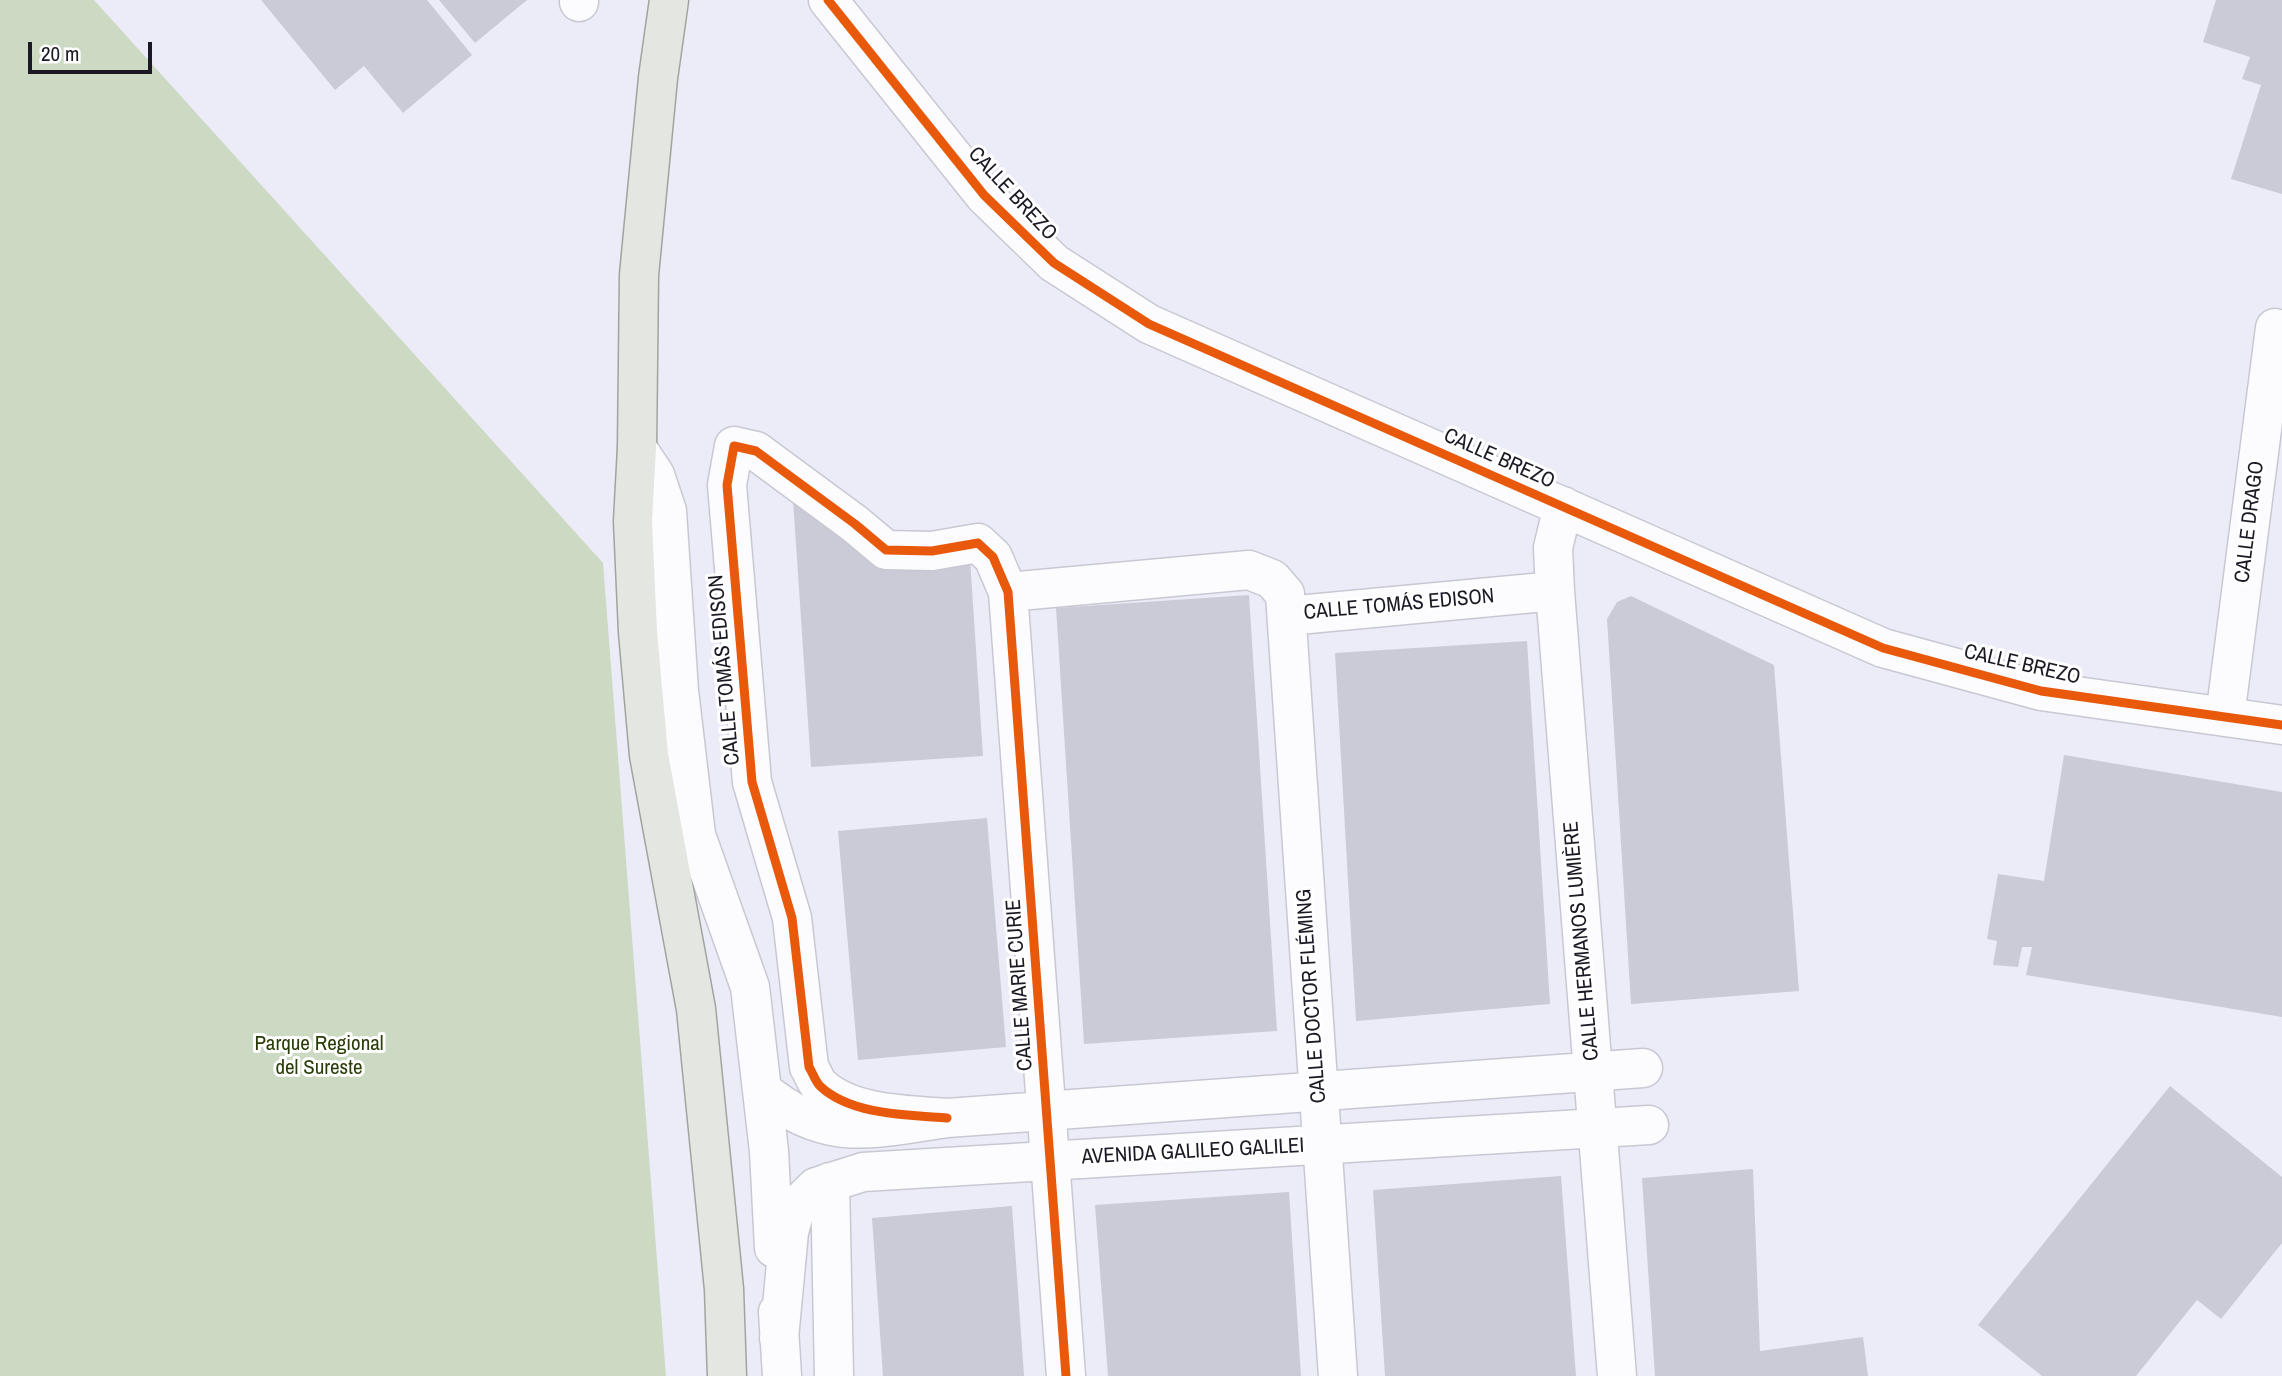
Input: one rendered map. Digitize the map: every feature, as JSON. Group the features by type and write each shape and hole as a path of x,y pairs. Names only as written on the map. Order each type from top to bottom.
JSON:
{"main road":[{"path":"669,0 658,78 639,275 634,535 638,632 649,755 696,1009 723,1289 727,1376"}],"street":[{"name":"CALLE BREZO","path":"828,0 984,195 1054,263 1149,324 1884,648 2041,691 2282,725"},
{"name":"CALLE DRAGO","path":"2225,717 2275,328"},
{"name":"CALLE TOMÁS EDISON","path":"947,1118 881,1112 840,1100 819,1085 809,1067 792,918 751,782 727,485 734,446 756,451 886,550 932,551 978,543 993,557 1008,592 1249,570 1272,579 1286,594 1287,615 1555,591"},
{"path":"637,447 654,475 667,511 680,691 696,835 750,987 769,1151 782,1376"},
{"name":"CALLE HERMANOS LUMIÈRE","path":"1563,506 1553,548 1555,591 1617,1376"},
{"name":"CALLE MARIE CURIE","path":"1008,592 1066,1376"},
{"name":"CALLE DOCTOR FLÉMING","path":"1287,615 1338,1376"},
{"path":"762,1090 783,1108 823,1126 852,1129 947,1118 1643,1068"},
{"name":"AVENIDA GALILEO GALILEI","path":"779,1338 789,1232 796,1208 816,1187 863,1172 1649,1125"},
{"path":"830,1182 834,1376"}],"green space":[{"name":"Parque Regional del Sureste","path":"0,0 94,0 603,563 666,1376 0,1376"}],"building":[{"path":"261,0 427,0 472,55 403,113 364,66 335,90"},
{"path":"439,0 527,0 475,43"},
{"path":"2216,0 2282,0 2282,194 2231,179 2261,85 2242,79 2250,57 2203,42"},
{"path":"793,500 970,558 983,756 811,767"},
{"path":"1249,595 1277,1031 1084,1044 1056,608"},
{"path":"1631,596 1774,665 1799,991 1631,1004 1607,619 1617,602"},
{"path":"1527,641 1550,1004 1356,1021 1335,653"},
{"path":"2064,755 2282,792 2282,1017 2026,975 2032,947 2022,947 2018,967 1993,965 1997,941 1987,939 1998,874 2044,881"},
{"path":"987,818 1006,1047 858,1060 838,831"},
{"path":"2170,1086 2282,1177 2282,1243 2221,1319 2197,1300 2136,1376 2042,1376 1978,1325"},
{"path":"1753,1169 1760,1351 1863,1337 1868,1376 1655,1376 1642,1178"},
{"path":"1561,1176 1576,1376 1385,1376 1373,1190"},
{"path":"1289,1192 1301,1376 1108,1376 1095,1205"},
{"path":"1012,1206 1024,1376 883,1376 872,1218"}],"cycle path":[{"path":"828,0 984,195 1054,263 1149,324 1883,648 2041,691 2282,725"},
{"path":"947,1118 880,1112 847,1103 820,1086 809,1067 792,918 752,782 727,485 734,446 756,451 886,550 932,551 978,543 993,557 1008,592 1066,1376"}]}
